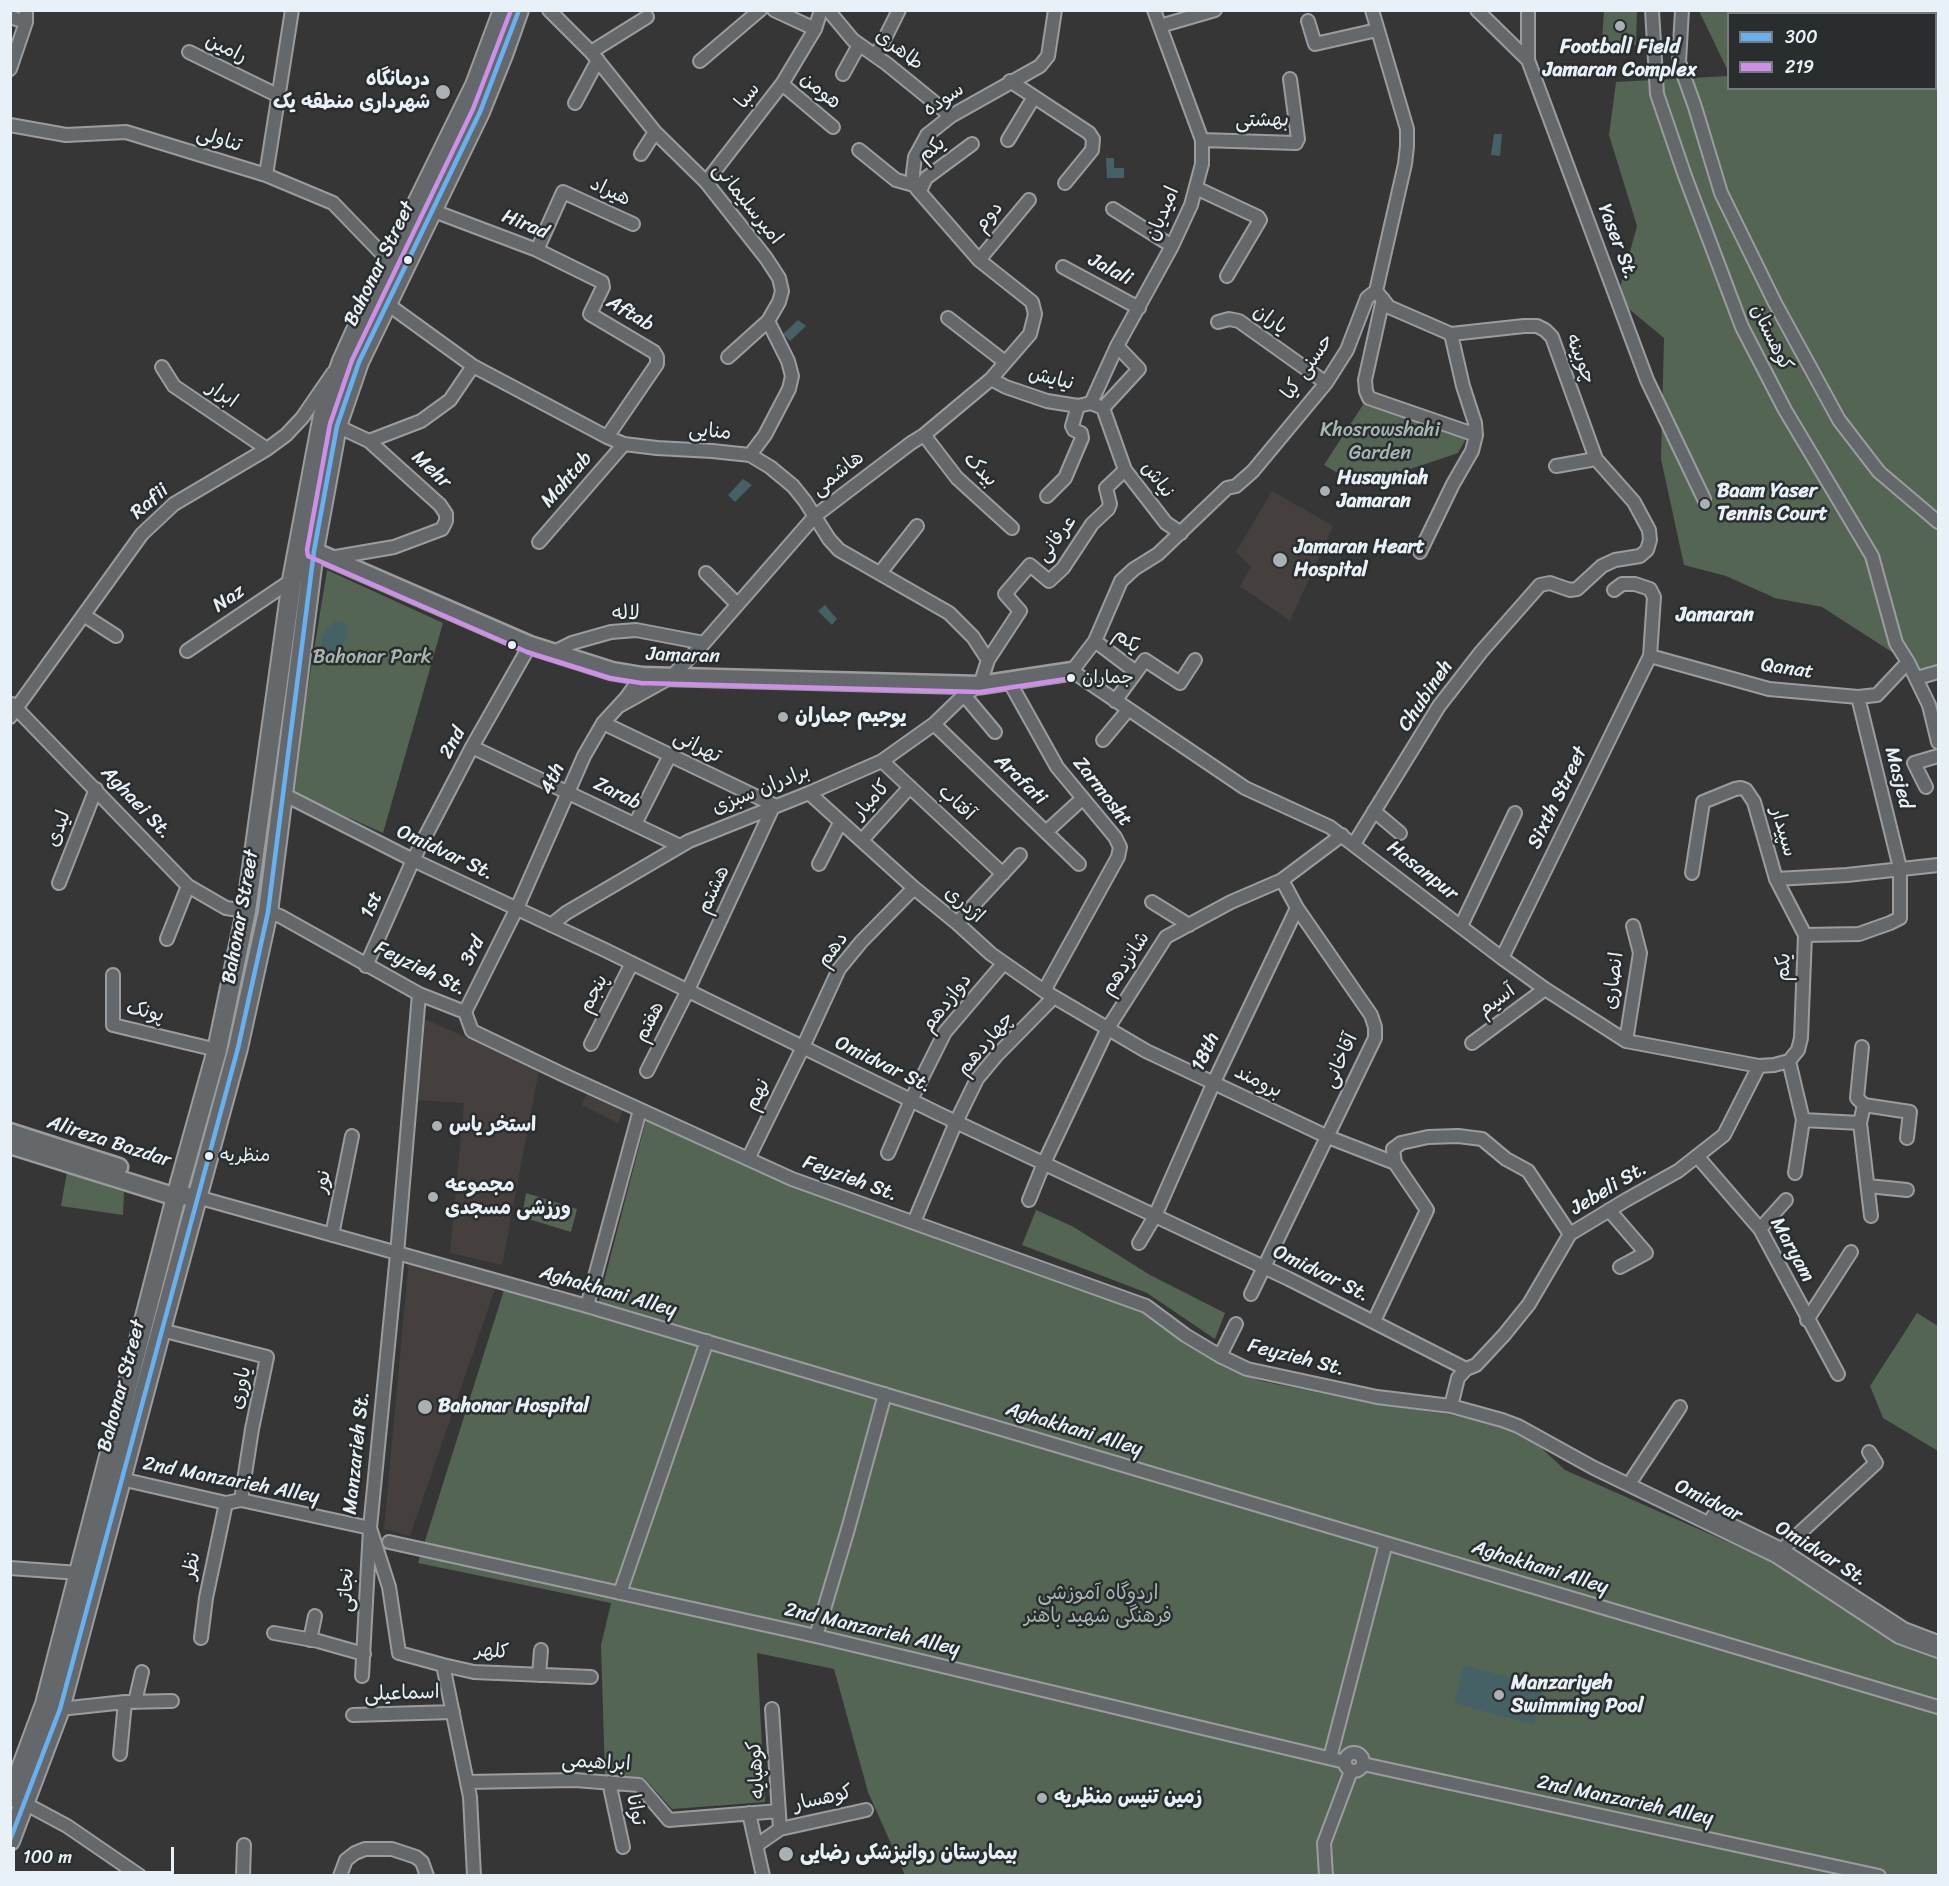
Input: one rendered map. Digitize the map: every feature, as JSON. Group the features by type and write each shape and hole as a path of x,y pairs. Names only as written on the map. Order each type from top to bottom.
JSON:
{"main road":[{"name":"Bahonar Street","path":"16,1791 60,1709 160,1330 186,1194 246,911 292,580 314,552 323,415 342,361 455,128 503,10"},
{"name":"Bahonar Street","path":"10,1841 16,1791 45,1704 79,1573 186,1194 238,1048 268,912 314,552 337,426 359,362 480,111 519,10"},
{"name":"Jamaran","path":"314,552 530,645 612,671 642,676 980,685 1072,671"},
{"path":"246,911 268,912"},
{"name":"Alireza Bazdar","path":"10,1132 186,1194"},
{"name":"Alireza Bazdar","path":"10,1145 186,1194"}],"street":[{"path":"266,175 292,10"},
{"name":"امیرسلیمانی","path":"549,10 595,56 655,132 706,182 766,258 779,278 782,291 779,302 768,321"},
{"path":"700,61 760,10"},
{"path":"774,10 815,29"},
{"name":"سبا","path":"706,182 782,84 815,29 821,10"},
{"name":"طاهری","path":"828,10 853,40 951,116"},
{"path":"876,56 900,10"},
{"name":"سوده","path":"917,188 915,157 927,135 951,116 1040,66 1048,56 1055,10"},
{"name":"امیدیان","path":"1097,405 1117,346 1172,246 1191,206 1202,164 1202,140 1154,10"},
{"path":"1160,26 1215,10"},
{"name":"حسنی کیا","path":"1072,671 1095,641 1121,581 1134,569 1158,554 1227,488 1236,486 1253,471 1326,383 1347,350 1367,298 1380,295 1405,164 1407,129 1372,10"},
{"name":"Yaser St.","path":"1477,10 1528,60 1647,380 1704,499"},
{"path":"1528,10 1528,60"},
{"name":"کوهستان","path":"1652,10 1657,94 1742,327 1790,419 1872,556 1896,644 1917,678 1929,705 1938,742"},
{"name":"کوهستان","path":"1682,10 1679,62 1721,194 1775,303 1839,420 1879,472 1938,522"},
{"path":"10,17 26,16 10,69"},
{"path":"575,103 595,56 647,17"},
{"path":"1308,21 1315,44 1377,30"},
{"path":"843,74 859,45"},
{"name":"رامین","path":"189,52 279,96"},
{"name":"بهشتی","path":"1202,140 1296,143 1298,139 1290,80"},
{"path":"1010,81 1089,133 1093,139 1092,150 1065,183"},
{"name":"هومن","path":"782,84 833,127"},
{"path":"1008,140 1034,97"},
{"name":"تناولی","path":"10,125 66,135 126,132 266,175 333,203 389,261"},
{"path":"640,153 655,132"},
{"name":"یکم","path":"917,188 926,178 972,144"},
{"path":"860,150 896,180 917,188 979,260"},
{"path":"1196,188 1260,220 1227,276"},
{"name":"هیراد","path":"537,250 564,192 633,224"},
{"name":"دوم","path":"979,260 1029,200"},
{"path":"1113,209 1172,246"},
{"name":"Hirad","path":"431,210 537,250 602,282 603,287 590,314 654,352 657,357 657,364 607,437"},
{"name":"هاشمی","path":"619,706 671,677 704,643 815,516 924,435 991,379 1030,334 1035,314 1032,302 979,260"},
{"name":"Jalali","path":"1063,267 1139,308"},
{"path":"1380,295 1365,381 1366,391 1370,398 1476,435"},
{"name":"چوبینه","path":"1380,295 1389,307 1451,334 1524,326 1537,326 1545,330 1552,336 1596,459"},
{"name":"منایی","path":"386,303 473,366 607,437 624,444 750,456 770,467 792,486 815,516 828,539 839,550 949,614 973,637 988,660"},
{"path":"948,318 1005,362"},
{"name":"یاران","path":"1218,322 1229,319 1239,321 1326,383"},
{"path":"728,357 768,321 788,362 792,376 789,388 765,435 750,456"},
{"path":"1420,552 1472,451 1476,435 1475,423 1463,386 1451,334"},
{"path":"1097,405 1139,369 1117,346"},
{"name":"Rafii","path":"12,709 85,616 142,534 174,504 286,435 302,418 342,361"},
{"path":"369,441 421,421 450,400 473,366"},
{"name":"ابرار","path":"162,367 174,386 267,448"},
{"name":"نیایش","path":"991,379 1006,387 1047,401 1078,406 1097,405"},
{"name":"نیاش","path":"1097,405 1125,470 1166,523 1181,533"},
{"path":"1047,496 1065,478 1082,438 1081,433 1074,430 1072,426 1078,406"},
{"name":"Mehr","path":"314,552 394,547 442,529 446,521 446,514 440,505 369,441 337,426"},
{"name":"بیدک","path":"924,435 957,478 1012,528"},
{"name":"Mahtab","path":"539,542 624,444"},
{"path":"1556,466 1596,459"},
{"name":"Chubineh","path":"1354,844 1439,706 1481,652 1540,585 1550,583 1577,590 1602,566 1615,560 1640,556 1647,550 1650,540 1649,530 1634,502 1596,459"},
{"name":"عرفانی","path":"980,685 988,660 1020,611 1005,594 1030,565 1049,581 1063,568 1092,524 1108,509 1110,504 1107,488 1125,470"},
{"path":"880,573 917,526"},
{"path":"706,573 737,604"},
{"name":"Naz","path":"187,651 292,580"},
{"path":"1614,590 1622,584 1635,584 1650,589 1654,597 1650,656"},
{"path":"85,616 116,636"},
{"name":"لاله","path":"552,653 572,643 610,632 636,630 704,643"},
{"name":"یکم","path":"1095,641 1136,672"},
{"name":"2nd","path":"413,860 472,747 530,645"},
{"name":"Qanat","path":"1650,656 1768,689 1858,698 1877,695 1908,662"},
{"name":"Sixth Street","path":"1502,958 1650,656"},
{"name":"یکم","path":"1115,701 1145,660 1180,683 1195,660"},
{"name":"Hasanpur","path":"1072,671 1245,788 1319,821 1342,835 1502,958 1545,989 1626,1041 1759,1066"},
{"path":"1917,678 1938,672"},
{"name":"4th","path":"517,908 584,756 603,723 642,676"},
{"name":"Zarmosht","path":"1009,681 1057,767 1115,837 1120,847 1118,857 1049,994"},
{"name":"برادران سبزی","path":"550,925 566,913 680,846 882,761 934,724 964,695 980,685"},
{"path":"964,695 995,732"},
{"name":"Masjed","path":"1805,935 1858,934 1900,918 1900,868 1858,698"},
{"name":"Aghaei St.","path":"12,709 96,789 188,886 226,908 246,911"},
{"path":"1103,741 1128,710"},
{"name":"تهرانی","path":"603,723 774,805"},
{"name":"Arafati","path":"934,724 1078,864"},
{"name":"Zarab","path":"472,747 680,846"},
{"path":"635,824 670,755"},
{"path":"1926,787 1914,763 1938,756"},
{"name":"آفتاب","path":"882,761 1003,874"},
{"name":"کامیار","path":"862,840 910,787"},
{"name":"سپیدار","path":"1692,873 1703,802 1741,788 1746,790 1754,802 1776,879 1938,866"},
{"name":"لیدی","path":"59,883 96,789"},
{"name":"اژدری","path":"809,793 914,888 1004,964 1049,994 1108,1028"},
{"name":"Omidvar St.","path":"283,794 413,860 632,963 956,1122 1374,1321 1462,1373"},
{"path":"1046,832 1082,799"},
{"name":"هشتم","path":"688,990 774,805"},
{"path":"1374,811 1400,833"},
{"path":"1461,926 1515,813"},
{"path":"819,864 840,823"},
{"name":"شانزدهم","path":"1029,1200 1044,1162 1108,1028 1131,994 1158,946 1166,937 1231,902 1282,880 1342,835"},
{"path":"957,923 1020,855"},
{"name":"1st","path":"366,966 413,860"},
{"name":"یکم","path":"1776,879 1805,935 1801,1038 1797,1050 1789,1061"},
{"name":"آقاخانی","path":"1251,1294 1375,1038 1375,1027 1371,1015 1297,908 1282,880"},
{"path":"167,939 188,886"},
{"name":"دهم","path":"803,1047 839,969 861,942 914,888"},
{"path":"1152,902 1189,925"},
{"name":"3rd","path":"465,1012 517,908"},
{"name":"18th","path":"1139,1243 1155,1216 1214,1082 1297,908"},
{"name":"Feyzieh St.","path":"268,912 280,916 419,994 465,1012 472,1031 640,1110 792,1179 1146,1306 1185,1335 1247,1369 1386,1398 1451,1403"},
{"name":"انصاری","path":"1626,1041 1640,953 1633,926"},
{"name":"پنجم","path":"591,1044 632,963"},
{"name":"دوازدهم","path":"888,1153 945,1032 1004,964"},
{"name":"پونک","path":"113,975 112,1025 217,1050"},
{"name":"آسیم","path":"1472,1043 1545,989"},
{"name":"هفتم","path":"647,1071 688,990"},
{"name":"Manzarieh St.","path":"419,994 397,1254 370,1528 389,1587 399,1653 443,1665"},
{"name":"چهاردهم","path":"914,1222 956,1122 977,1079 1049,994"},
{"name":"برومند","path":"1108,1028 1146,1051 1328,1137 1395,1163"},
{"name":"نهم","path":"748,1159 803,1047"},
{"path":"1862,1047 1857,1098 1864,1105 1910,1112 1907,1138"},
{"path":"1759,1066 1789,1061 1803,1120 1795,1173"},
{"name":"Jebeli St.","path":"1462,1373 1476,1365 1529,1304 1570,1234 1678,1171 1724,1135 1759,1066"},
{"path":"1864,1105 1860,1123 1871,1216"},
{"path":"587,1306 640,1110"},
{"path":"1803,1120 1860,1123"},
{"name":"نور","path":"332,1235 352,1136"},
{"path":"1374,1321 1427,1210 1395,1163 1393,1149 1401,1143 1428,1137 1458,1136 1482,1139 1506,1159 1528,1171 1570,1234"},
{"name":"Maryam","path":"1697,1156 1760,1229 1838,1374"},
{"path":"1868,1186 1907,1190"},
{"name":"Aghakhani Alley","path":"186,1194 707,1341 1938,1707"},
{"path":"1760,1229 1786,1200"},
{"path":"1609,1210 1646,1253 1620,1267"},
{"path":"1808,1320 1851,1252"},
{"path":"1221,1356 1236,1324"},
{"name":"یاوری","path":"160,1330 267,1356 241,1500"},
{"path":"620,1593 707,1341"},
{"path":"1451,1403 1462,1373"},
{"path":"816,1636 885,1394"},
{"name":"Omidvar St.","path":"1451,1403 1503,1417 1633,1478 1779,1552 1901,1633 1931,1642"},
{"path":"1633,1478 1680,1407"},
{"name":"Omidvar","path":"1503,1417 1594,1468 1779,1552"},
{"path":"1779,1552 1876,1463 1869,1452"},
{"name":"2nd Manzarieh Alley","path":"121,1479 226,1503 241,1500 370,1528"},
{"name":"نظر","path":"201,1638 206,1598 226,1503"},
{"name":"نجاتی","path":"363,1676 370,1528"},
{"name":"2nd Manzarieh Alley","path":"388,1542 816,1636 1330,1758 1355,1771 1363,1764 1879,1875"},
{"path":"1330,1758 1386,1543"},
{"path":"10,1569 79,1573"},
{"path":"310,1640 315,1616"},
{"path":"274,1633 364,1654"},
{"path":"1931,1642 1938,1651"},
{"path":"539,1675 541,1650"},
{"path":"443,1665 467,1782 474,1875"},
{"name":"کلهر","path":"443,1665 474,1672 591,1677"},
{"path":"120,1754 130,1702 142,1672"},
{"path":"60,1709 130,1702 172,1701"},
{"name":"کوهپایه","path":"772,1709 780,1829"},
{"name":"اسماعیلی","path":"353,1715 453,1712"},
{"path":"1326,1875 1324,1843 1348,1766"},
{"name":"ابراهیمی","path":"467,1782 575,1780 639,1785 669,1820 779,1811"},
{"name":"توانا","path":"609,1782 623,1847"},
{"path":"16,1791 140,1875"},
{"name":"کوهسار","path":"758,1845 780,1829 866,1810"},
{"path":"749,1813 763,1875"},
{"path":"243,1875 244,1845"},
{"path":"340,1875 346,1860 365,1849 392,1849 416,1857 422,1862 427,1875"}],"shaded area":[{"name":"Jamaran Heart Hospital","path":"1272,491 1333,526 1290,621 1240,586 1251,567 1236,552"},
{"path":"425,1019 539,1070 502,1265 450,1253 464,1103 418,1100"},
{"path":"589,1088 625,1105 618,1123 582,1105"},
{"name":"Bahonar Hospital","path":"409,1258 496,1286 410,1536 384,1529"}],"green space":[{"name":"Football Field Jamaran Complex","path":"1604,11 1637,11 1636,45 1602,41"},
{"path":"1699,11 1938,11 1938,670 1926,674 1822,607 1775,598 1726,576 1684,565 1661,459 1664,338 1617,299 1637,226 1609,135 1616,82 1727,76 1727,90 1937,90 1937,12 1727,12 1727,69"},
{"name":"Khosrowshahi Garden","path":"1366,400 1467,437 1458,453 1360,486 1324,465"},
{"name":"Bahonar Park","path":"327,570 443,623 383,833 291,792"},
{"name":"اردوگاه آموزشی فرهنگی شهید باهنر","path":"646,1120 812,1193 1141,1312 1226,1368 1261,1381 1374,1404 1447,1414 1499,1425 1536,1443 1565,1470 1773,1562 1897,1644 1938,1657 1938,1875 905,1875 868,1792 834,1669 757,1653 765,1802 672,1809 644,1778 605,1776 601,1645 611,1603 418,1563 504,1290 595,1316"},
{"path":"67,1172 124,1192 123,1215 61,1206"},
{"path":"526,1193 577,1209 571,1232 522,1217"},
{"path":"1036,1210 1072,1226 1150,1275 1225,1313 1215,1339 1147,1293 1022,1245"},
{"path":"1917,1313 1938,1326 1938,1451 1883,1418 1870,1386"}],"water":[{"path":"1494,134 1502,134 1500,156 1491,155"},
{"path":"1106,158 1114,158 1114,168 1124,168 1124,178 1107,178"},
{"path":"798,320 806,326 790,341 783,334"},
{"path":"743,479 752,485 735,502 728,495"},
{"path":"825,605 837,619 832,625 818,611"},
{"path":"335,621 343,622 347,626 348,636 338,651 325,653 321,650 322,639 326,630"},
{"name":"Manzariyeh Swimming Pool","path":"1464,1665 1544,1687 1534,1725 1454,1703"}],"transit line":[{"name":"219","path":"511,10 473,109 352,360 330,424 307,550 308,556 527,652 610,678 641,683 980,692 1073,678"},
{"name":"300","path":"10,1840 60,1709 238,1048 268,912 314,551 337,426 359,362 480,112 519,10"}],"place":[{"name":"Football Field Jamaran Complex","path":"1620,26"},
{"name":"درمانگاه شهرداری منطقه یک","path":"443,92"},
{"name":"Husayniah Jamaran","path":"1325,491"},
{"name":"Baam Yaser Tennis Court","path":"1705,504"},
{"name":"Jamaran Heart Hospital","path":"1280,560"},
{"name":"جماران","path":"1071,678"},
{"name":"یوجیم جماران","path":"783,717"},
{"name":"استخر یاس","path":"437,1126"},
{"name":"منظریه","path":"209,1156"},
{"name":"مجموعه ورزشی مسجدی","path":"433,1197"},
{"name":"Bahonar Hospital","path":"425,1407"},
{"name":"Manzariyeh Swimming Pool","path":"1499,1695"},
{"name":"زمین تنیس منظریه","path":"1042,1798"},
{"name":"بیمارستان روانپزشکی رضایی","path":"786,1854"}],"district":[{"name":"Jamaran","path":"1715,616"}]}
